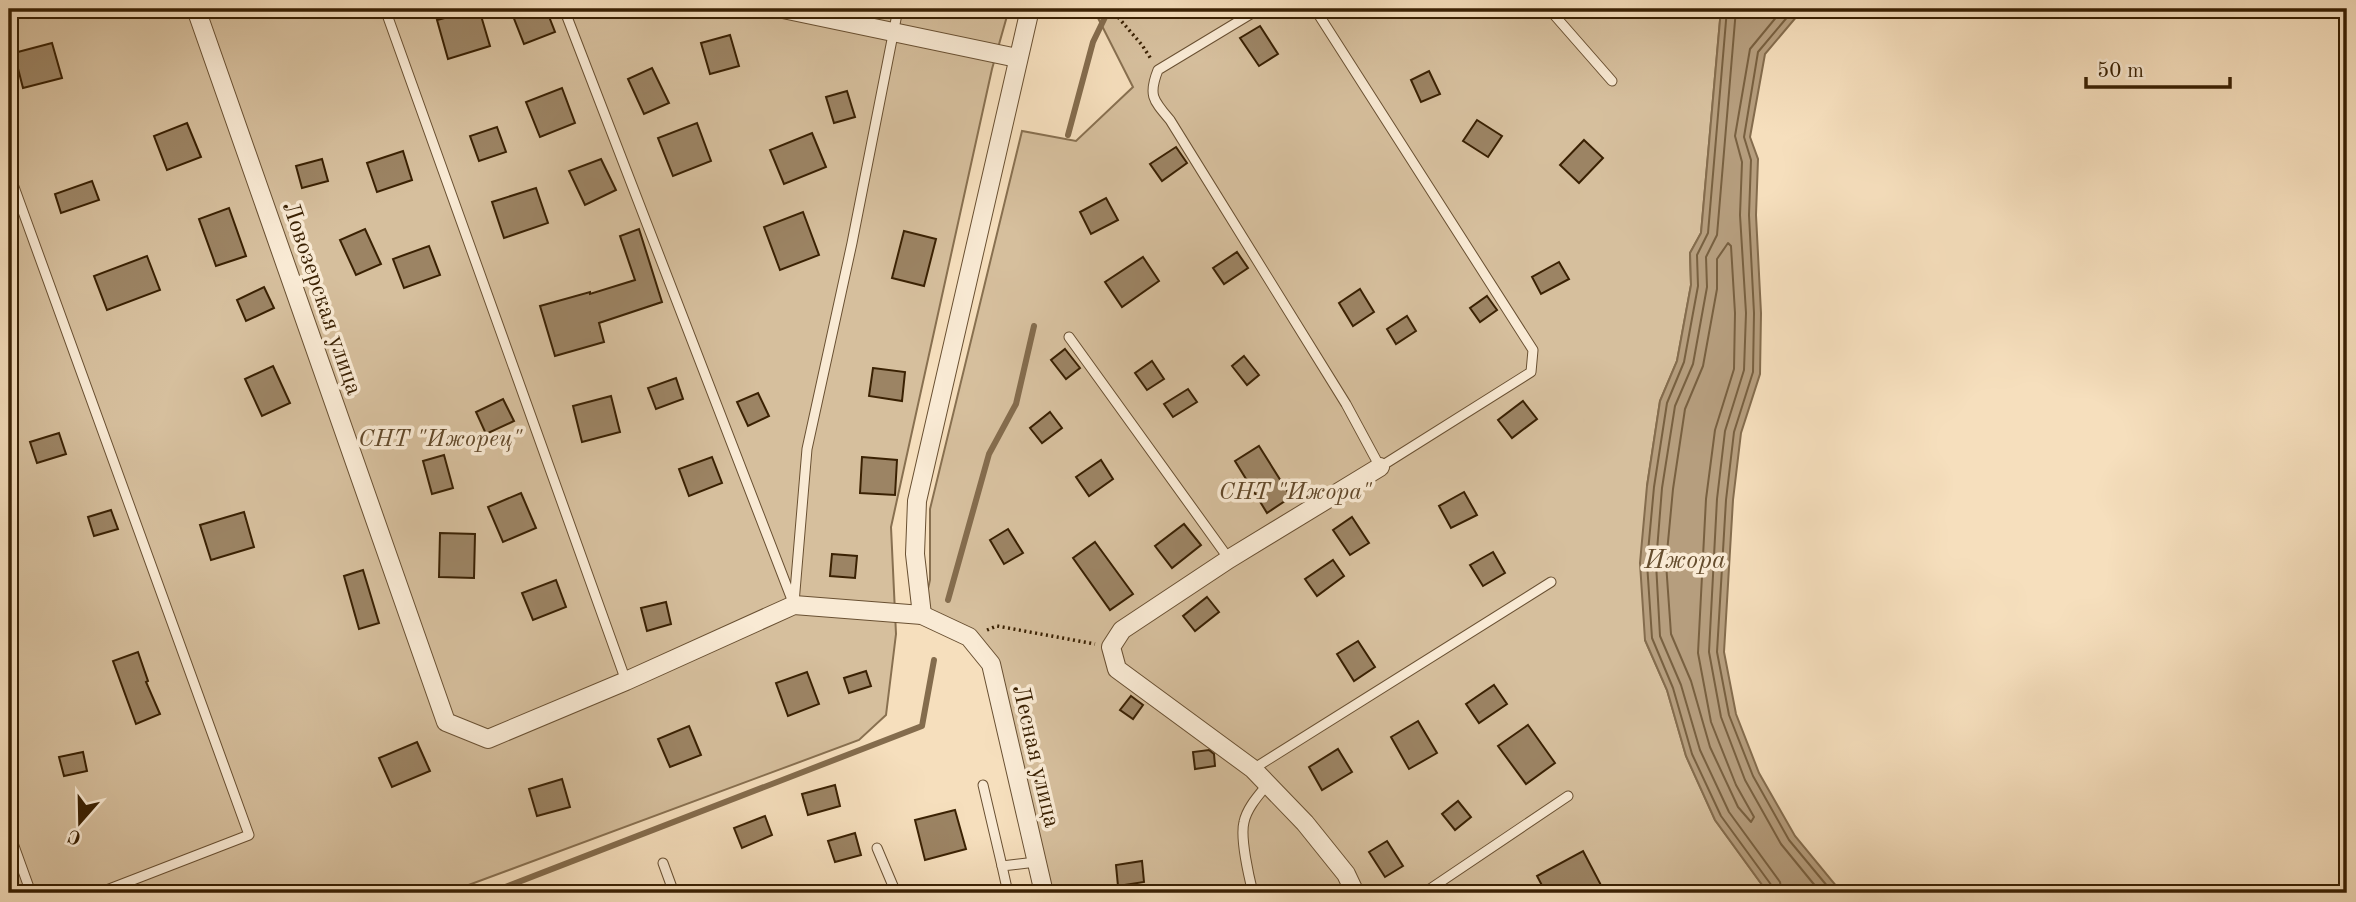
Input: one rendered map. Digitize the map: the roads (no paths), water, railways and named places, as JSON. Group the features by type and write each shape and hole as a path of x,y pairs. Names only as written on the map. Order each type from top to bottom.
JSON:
{"street":[{"name":"Ловозерская улица","path":"196,9 446,722 488,739 626,681"},
{"path":"783,9 1017,58"},
{"path":"626,681 794,605 922,615 915,554 917,501 1030,9"},
{"path":"1355,893 1346,874 1305,823 1253,769 1117,669 1111,647 1122,630 1229,559 1380,467"},
{"name":"Лесная улица","path":"922,615 969,637 991,664 1044,893"}],"lane":[{"path":"385,9 626,681"},
{"path":"564,9 794,605"},
{"path":"794,605 807,449 852,243 898,9"},
{"path":"1259,9 1158,70 1153,85 1154,101 1170,120 1346,404 1380,467 1531,372 1533,350 1315,9"},
{"path":"1549,9 1612,81"},
{"path":"9,173 248,835 99,893"},
{"path":"1069,337 1229,559"},
{"path":"1253,769 1551,582"},
{"path":"983,785 1008,893"},
{"path":"1253,893 1248,873 1243,823 1252,804 1267,785"},
{"path":"1424,893 1568,796"},
{"path":"9,832 31,893"},
{"path":"877,848 896,893"},
{"path":"1002,866 1037,862"},
{"path":"663,863 674,893"}],"water":[{"name":"Ижора","path":"1721,9 1803,9 1765,54 1750,137 1758,159 1756,215 1761,313 1760,374 1741,433 1733,500 1724,652 1736,714 1759,773 1795,836 1842,893 1768,893 1715,820 1686,756 1667,690 1645,640 1640,563 1647,486 1660,401 1677,361 1691,285 1690,253 1701,233"}],"waterway":[{"path":"1068,135 1093,42 1109,9"},
{"path":"948,600 989,454 1016,404 1034,326"},
{"path":"490,893 922,726 934,660"}],"park label":[{"name":"СНТ \"Ижорец\"","path":"440,438"},
{"name":"СНТ \"Ижора\"","path":"1295,491"}]}
